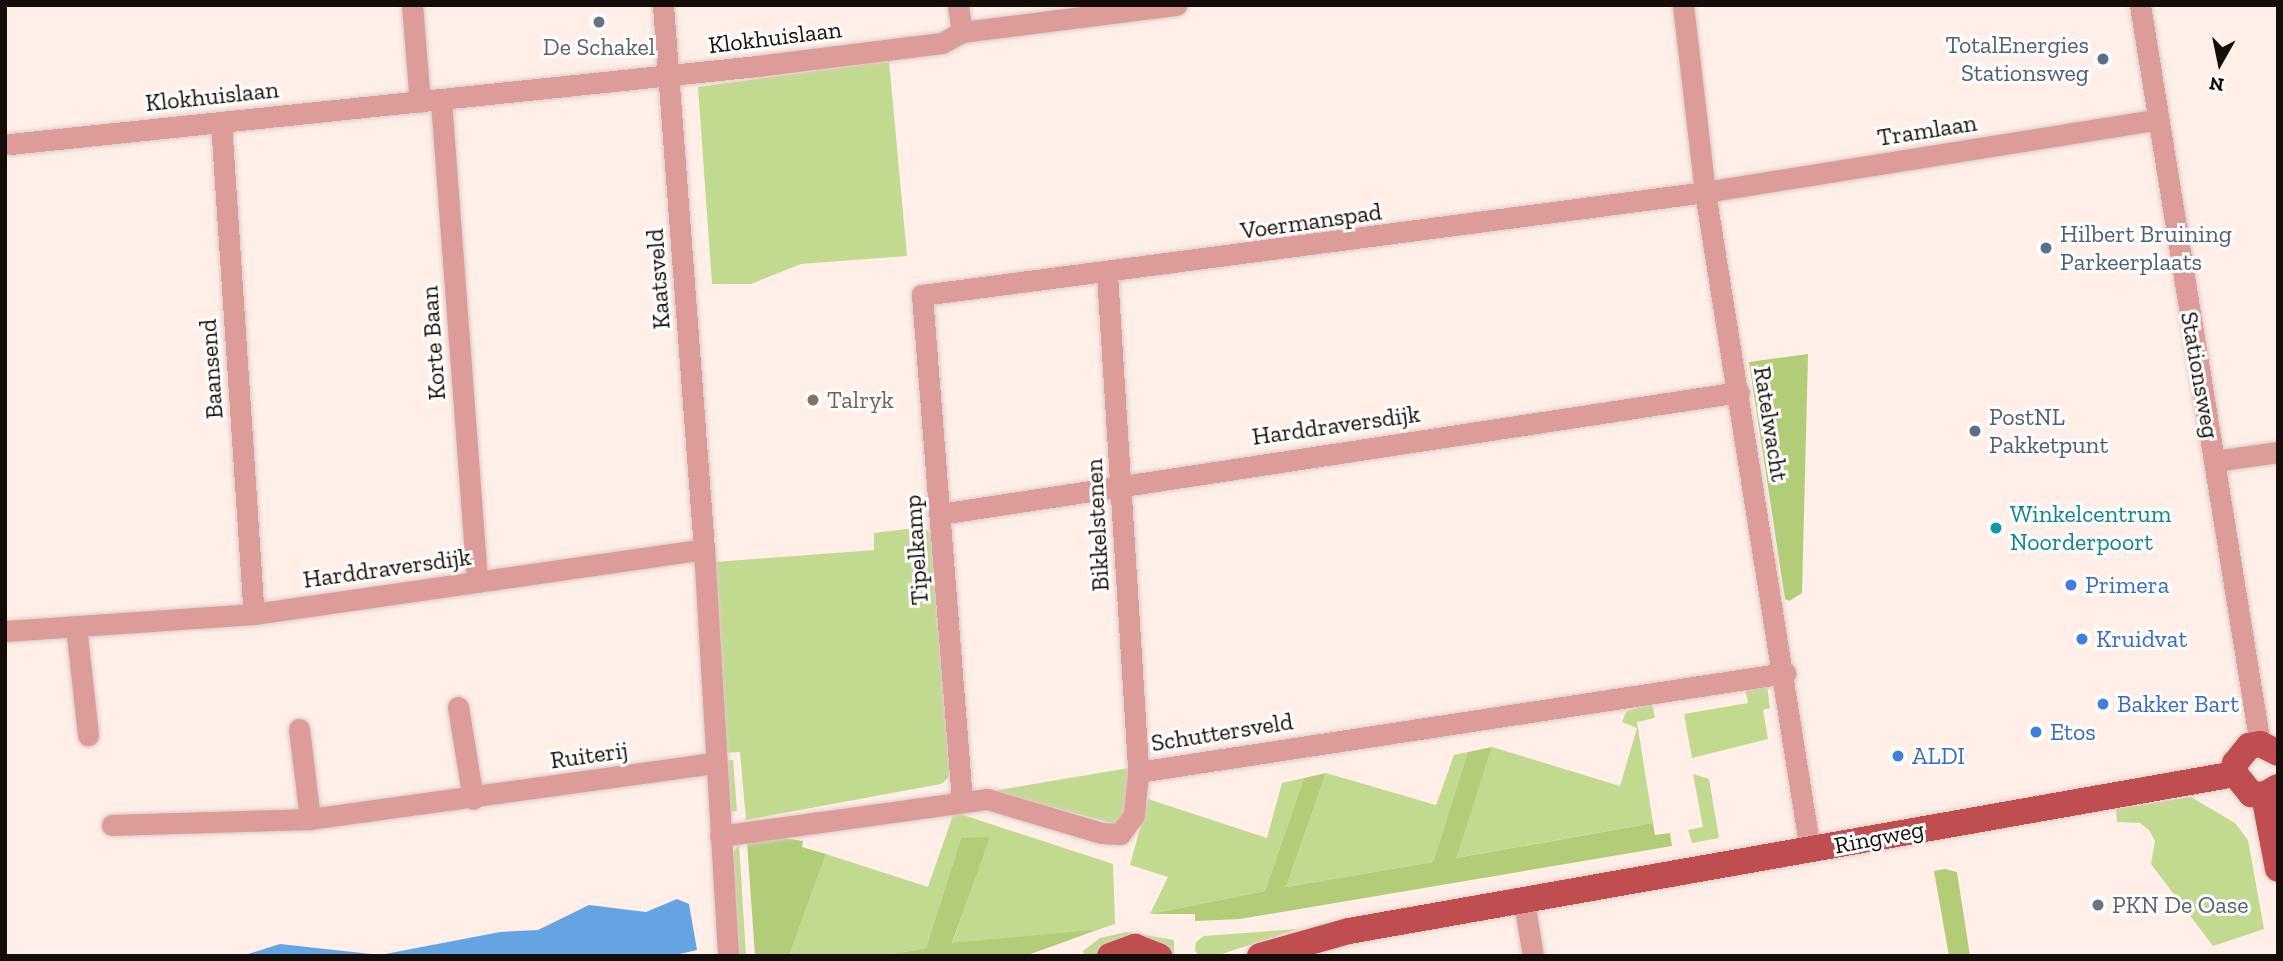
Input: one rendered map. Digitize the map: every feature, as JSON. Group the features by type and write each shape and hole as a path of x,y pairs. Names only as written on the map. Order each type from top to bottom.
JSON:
{"main road":[{"path":"2269,749 2241,753 2235,774 2251,794 2271,791 2278,869"},
{"name":"Ringweg","path":"1260,956 1349,931 2235,774"},
{"path":"1110,956 1135,947 1159,956"}],"street":[{"path":"412,5 430,102"},
{"name":"Kaatsveld","path":"663,5 704,549"},
{"path":"958,5 962,32"},
{"name":"Klokhuislaan","path":"10,144 669,76 942,43 962,32 1176,5"},
{"name":"Ratelwacht","path":"1683,5 1705,192 1785,673 1810,850"},
{"name":"Stationsweg","path":"2140,5 2215,461 2269,749"},
{"name":"Korte Baan","path":"430,102 477,582"},
{"name":"Tramlaan","path":"1705,192 2157,120"},
{"name":"Baansend","path":"221,122 254,614"},
{"name":"Voermanspad","path":"922,295 1107,274 1705,192"},
{"name":"Bikkelstenen","path":"1107,274 1138,772"},
{"name":"Tipelkamp","path":"922,295 961,800"},
{"name":"Harddraversdijk","path":"940,514 1121,483 1739,392"},
{"path":"2215,461 2278,452"},
{"path":"704,549 714,764 728,956"},
{"name":"Harddraversdijk","path":"5,631 254,614 704,549"},
{"path":"76,626 88,735"},
{"name":"Schuttersveld","path":"720,836 961,800 1004,802 1102,833 1120,834 1134,815 1138,772 1785,673"},
{"path":"458,707 473,799"},
{"path":"299,729 310,819"},
{"name":"Ruiterij","path":"112,825 310,819 473,799 714,764"},
{"path":"1524,902 1533,956"}],"green space":[{"path":"889,61 907,256 801,264 751,284 712,284 698,87"},
{"path":"1808,354 1802,593 1789,601 1785,599 1749,362"},
{"path":"923,527 931,534 950,773 947,779 941,784 746,820 740,752 723,753 715,562 874,550 874,533"},
{"path":"1767,684 1770,708 1763,710 1768,739 1692,758 1684,714 1748,703 1745,688"},
{"path":"1652,702 1655,718 1637,722 1653,823 1455,858 1492,747 1620,786 1637,728 1622,722 1626,712"},
{"path":"1492,747 1456,858 1653,823 1655,835 1670,833 1672,846 1240,919 1195,921 1195,914 1150,914 1265,891 1304,778 1326,773 1286,887 1433,862 1468,752"},
{"path":"1468,752 1433,862 1286,887 1326,773 1436,805 1454,755"},
{"path":"724,760 733,760 737,811 727,812"},
{"path":"1129,768 1130,804 1116,824 992,791"},
{"path":"1693,774 1709,779 1719,838 1692,843 1688,830 1703,827"},
{"path":"1304,778 1265,891 1150,914 1168,877 1130,865 1148,799 1267,838 1282,783"},
{"path":"2191,797 2235,823 2248,840 2264,929 2213,946 2151,864 2155,841 2149,830 2140,823 2117,822 2116,809"},
{"path":"954,812 1113,864 1115,924 1100,929 952,944 989,838 961,838 926,948 882,956 789,956 826,854 928,887"},
{"path":"777,837 803,841 802,847 826,854 789,956 755,956 747,842"},
{"path":"990,837 952,943 1100,929 1025,956 882,956 926,948 961,838"},
{"path":"739,844 746,956 736,956 732,855"},
{"path":"1945,869 1957,872 1970,956 1949,956 1934,871"},
{"path":"1298,929 1216,956 1199,956 1195,951 1196,942 1204,936"},
{"path":"1126,932 1174,940 1174,956 1085,956 1083,951 1100,938"}],"water":[{"path":"677,899 689,904 697,950 671,956 242,956 280,944 380,955 500,932 538,930 589,905 646,912"}],"place":[{"name":"De Schakel","path":"599,22"},
{"name":"TotalEnergies Stationsweg","path":"2103,59"},
{"name":"Hilbert Bruining Parkeerplaats","path":"2046,248"},
{"name":"Talryk","path":"813,400"},
{"name":"PostNL Pakketpunt","path":"1975,431"},
{"name":"Winkelcentrum Noorderpoort","path":"1996,528"},
{"name":"Primera","path":"2071,585"},
{"name":"Kruidvat","path":"2082,639"},
{"name":"Bakker Bart","path":"2103,704"},
{"name":"Etos","path":"2036,732"},
{"name":"ALDI","path":"1898,756"},
{"name":"PKN De Oase","path":"2098,905"}]}
